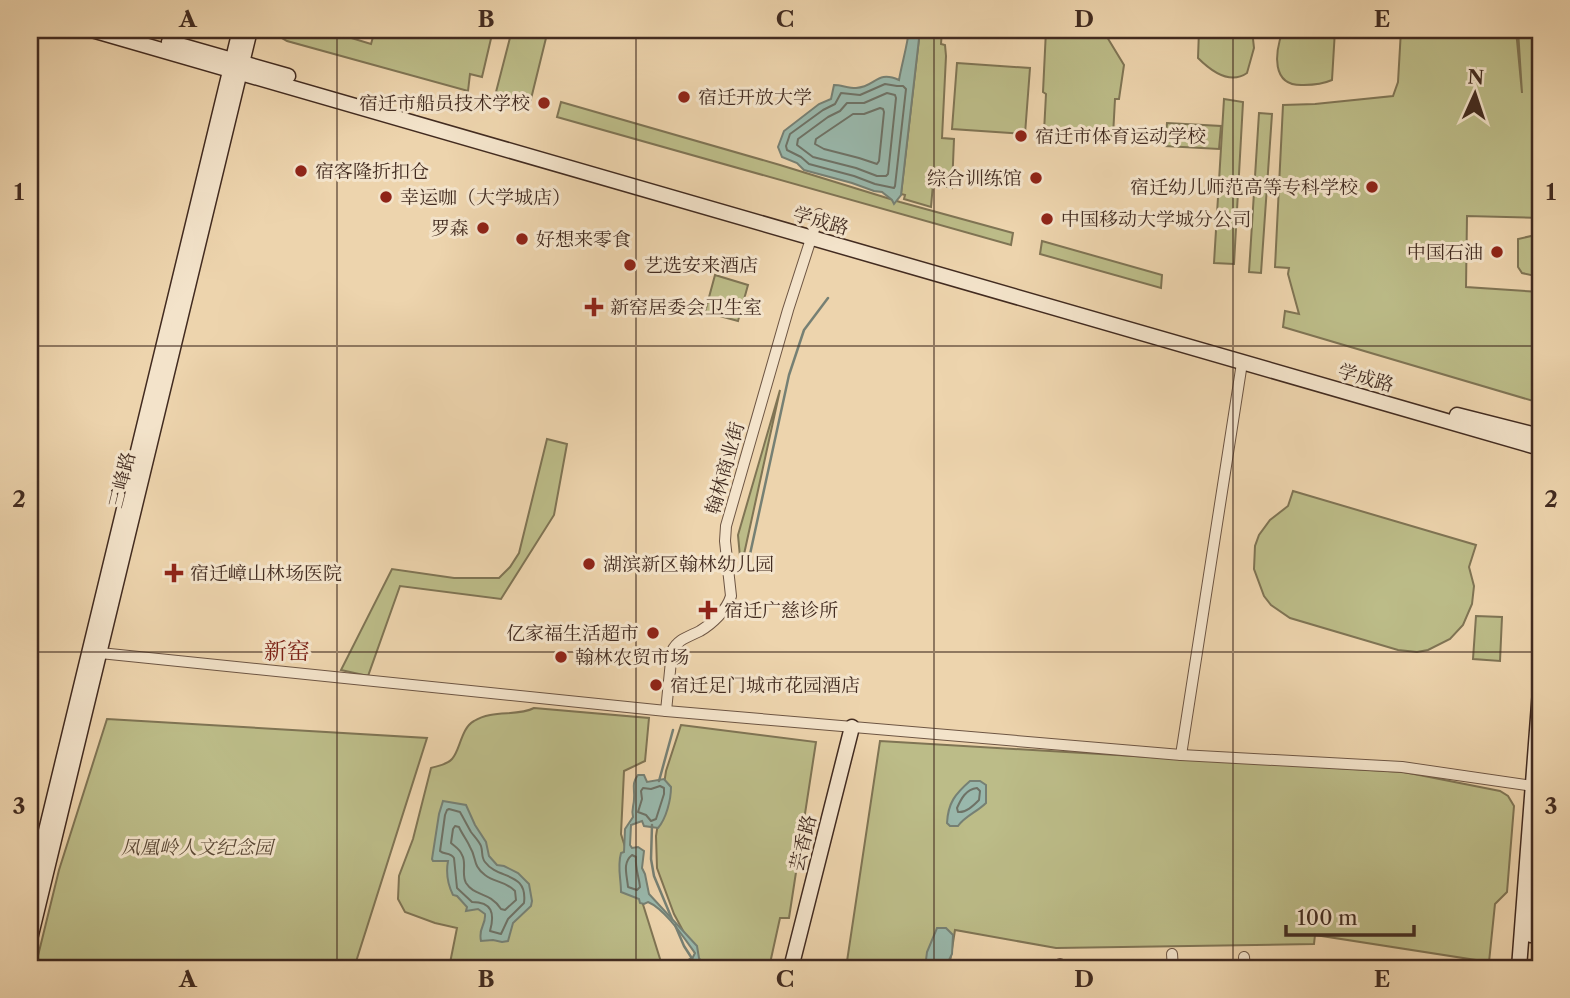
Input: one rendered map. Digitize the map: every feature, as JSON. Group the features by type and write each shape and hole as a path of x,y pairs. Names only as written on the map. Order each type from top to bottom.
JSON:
{"main road":[{"name":"学成路","path":"92,30 237,66"},
{"name":"学成路","path":"127,30 237,66 1242,363 1540,448"},
{"name":"三峰路","path":"30,939 100,653 237,66 240,30"},
{"name":"三峰路","path":"30,897 237,66 250,30"},
{"name":"学成路","path":"812,234 1434,409 1540,436"},
{"path":"1519,968 1537,787 1540,691"},
{"name":"芸香路","path":"791,968 857,728"},
{"name":"芸香路","path":"800,968 857,728"},
{"path":"1528,968 1540,834"}],"street":[{"name":"翰林商业街","path":"666,711 671,651 675,644 703,629 728,605 730,596 726,526 819,214"},
{"path":"1181,755 1242,363"},
{"path":"100,653 857,728 1181,755 1402,767 1537,787"},
{"path":"1172,954 1173,968"},
{"path":"1244,957 1245,968"}],"green space":[{"path":"272,30 325,30 371,44 375,30 493,30 482,77 470,74 468,91 287,41"},
{"path":"512,30 546,30 547,34 530,103 526,105 497,97 496,92"},
{"path":"920,30 942,30 941,44 945,45 946,56 942,138 954,139 952,188 933,184 931,207 904,199 905,195 901,194"},
{"path":"1046,30 1107,30 1107,37 1124,65 1119,99 1115,99 1113,136 1044,132"},
{"path":"1199,30 1252,30 1254,48 1247,73 1234,78 1227,77 1203,63 1198,58"},
{"path":"1283,30 1335,30 1332,80 1304,85 1285,80 1280,74 1277,58"},
{"name":"宿迁幼儿师范高等专科学校","path":"1401,30 1516,30 1522,93 1518,30 1540,30 1540,218 1467,216 1466,287 1540,292 1540,403 1283,327 1285,311 1299,314 1288,274 1289,268 1275,267 1283,105 1393,96 1398,82"},
{"path":"957,63 1030,68 1025,134 952,129"},
{"path":"1224,99 1243,102 1234,264 1214,263"},
{"path":"561,102 1013,233 1011,245 557,117"},
{"path":"1259,113 1272,114 1261,273 1249,272"},
{"path":"1167,123 1221,126 1219,149 1165,146"},
{"path":"1540,234 1540,277 1522,273 1518,267 1518,239"},
{"path":"1042,241 1162,275 1161,288 1040,254"},
{"path":"715,275 748,285 738,321 705,312"},
{"path":"780,390 741,568 738,535"},
{"path":"547,439 567,444 554,515 501,599 400,586 368,676 341,670 392,569 454,578 499,578 510,567 519,553"},
{"path":"1293,491 1476,545 1469,567 1474,586 1472,604 1463,625 1450,639 1428,650 1417,652 1398,650 1290,618 1271,605 1264,596 1254,569 1255,546 1270,520 1288,506"},
{"path":"1476,616 1502,617 1500,661 1473,659"},
{"path":"534,708 649,718 645,761 624,771 621,834 661,962 656,968 449,968 457,928 405,912 398,899 399,876 413,839 431,768 452,759 466,729 474,721 489,715"},
{"name":"凤凰岭人文纪念园","path":"107,719 427,738 354,968 35,968 59,870"},
{"path":"681,725 816,742 789,918 780,918 769,968 703,968 674,914 657,868 656,836 666,771"},
{"path":"880,741 1404,772 1500,791 1508,796 1514,806 1507,892 1495,904 1489,962 1315,935 1314,944 1056,948 955,930 949,968 846,968"}],"water":[{"path":"909,30 920,30 901,195 894,204 882,192 804,170 797,163 782,157 778,147 784,131 819,104 831,99 834,85 856,88 885,77 899,80"},
{"path":"638,775 644,775 647,782 664,779 671,787 671,792 666,814 658,828 644,826 642,821 631,825 630,845 644,851 642,868 649,894 697,946 699,958 706,968 675,968 695,953 661,911 648,902 640,903 639,899 621,892 620,858 624,852 625,829 633,817 634,784"},
{"path":"970,781 980,781 986,785 986,803 958,826 950,826 947,823 951,804"},
{"path":"443,801 466,805 486,842 489,856 497,865 518,873 529,884 531,906 513,923 508,941 481,941 485,914 478,909 466,911 467,907 451,891 447,874 448,861 432,859"},
{"path":"937,928 946,928 953,935 952,954 945,968 925,968 927,952"}],"waterway":[{"path":"747,568 789,375 804,330 828,298"},
{"path":"659,781 673,730"},
{"path":"652,825 651,859 654,876 672,919"},
{"path":"675,925 693,960"}],"place":[{"name":"宿迁开放大学","path":"684,97"},
{"name":"宿迁市船员技术学校","path":"544,103"},
{"name":"宿迁市体育运动学校","path":"1021,136"},
{"name":"宿客隆折扣仓","path":"301,171"},
{"name":"综合训练馆","path":"1036,178"},
{"name":"宿迁幼儿师范高等专科学校","path":"1372,187"},
{"name":"幸运咖（大学城店）","path":"386,197"},
{"name":"中国移动大学城分公司","path":"1047,219"},
{"name":"罗森","path":"483,228"},
{"name":"好想来零食","path":"522,239"},
{"name":"中国石油","path":"1497,252"},
{"name":"艺选安来酒店","path":"630,265"},
{"name":"新窑居委会卫生室","path":"594,307"},
{"name":"湖滨新区翰林幼儿园","path":"589,564"},
{"name":"宿迁嶂山林场医院","path":"174,573"},
{"name":"宿迁广慈诊所","path":"708,610"},
{"name":"亿家福生活超市","path":"653,633"},
{"name":"翰林农贸市场","path":"561,657"},
{"name":"宿迁足门城市花园酒店","path":"656,685"}],"district":[{"name":"新窑","path":"287,651"}]}
